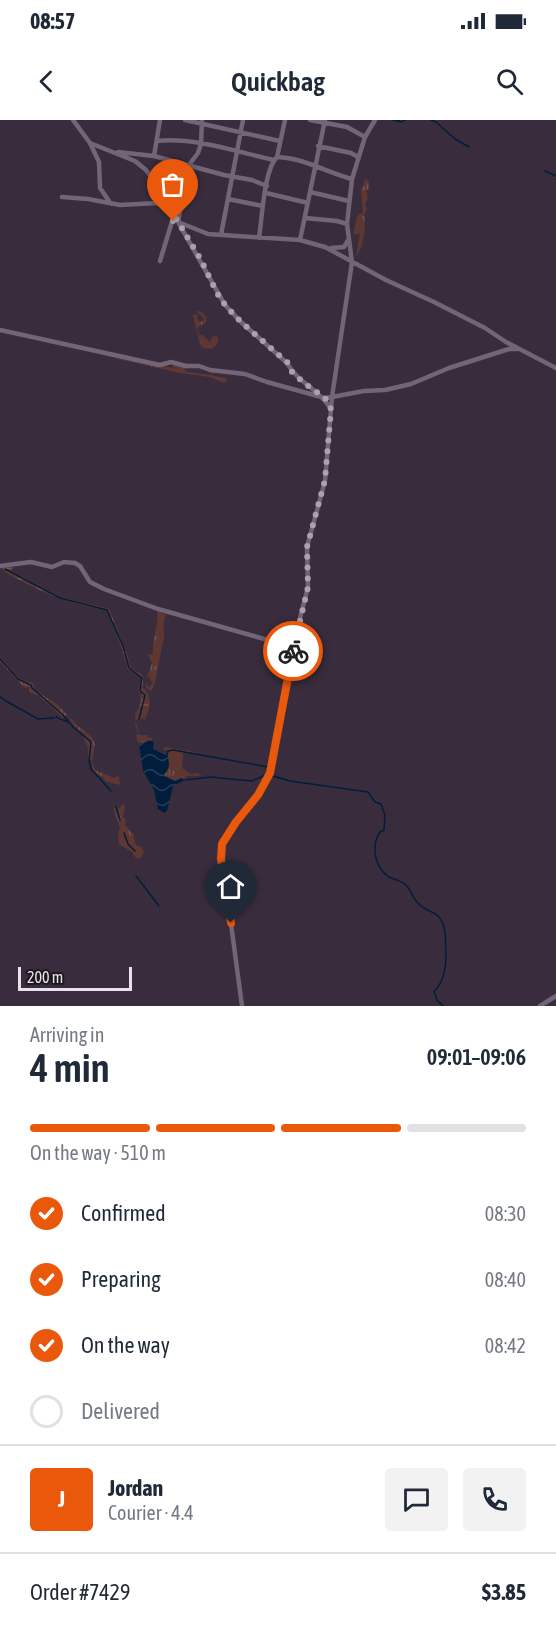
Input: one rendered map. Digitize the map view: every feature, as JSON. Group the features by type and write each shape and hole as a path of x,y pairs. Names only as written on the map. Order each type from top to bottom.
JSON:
{"street":[{"path":"73,120 90,143 99,162 102,193 111,202"},
{"path":"154,156 160,120"},
{"path":"185,120 280,141"},
{"path":"221,235 243,120"},
{"path":"259,238 267,186 285,120"},
{"path":"310,120 347,127 364,137"},
{"path":"242,1006 221,849 229,832 258,795 270,773 295,638 308,587 307,547 325,480 332,397 352,262 347,224 352,179 364,137 375,120"},
{"path":"178,222 189,165 198,153 201,144 199,138 202,122"},
{"path":"300,240 318,146 325,122"},
{"path":"157,141 201,144 276,159 295,159 352,179"},
{"path":"90,143 135,161 146,170 201,260 225,305 248,329 288,363 291,371 325,398 331,409"},
{"path":"318,146 351,153 358,157"},
{"path":"115,152 154,156 241,177 267,186"},
{"path":"310,192 349,201"},
{"path":"266,193 308,203"},
{"path":"62,197 136,205 157,203 166,206"},
{"path":"228,199 263,206"},
{"path":"160,261 174,215"},
{"path":"305,218 347,224"},
{"path":"178,222 197,231 221,235 300,240 328,248 485,328 556,368"},
{"path":"328,248 344,247 349,238"},
{"path":"0,330 160,365 171,362 245,374 325,398 398,388 489,355 509,349 519,349"},
{"path":"0,566 31,562 52,567 64,562 75,563 80,566 90,582 104,589 158,609 282,644 293,653"},
{"path":"282,644 295,638"},
{"path":"540,1006 556,996"}],"green space":[{"path":"365,178 369,182 369,189 366,190 367,209 364,214 364,236 357,256 360,234 354,234 355,223 359,214 363,213 361,188"},
{"path":"196,311 202,312 206,317 205,323 197,328 199,335 210,342 213,336 218,337 218,343 212,349 203,348 200,344 193,315 197,314 200,322 204,320"},
{"path":"109,357 174,368 172,366 175,364 189,368 182,369 188,372 211,375 213,373 213,376 226,378 227,381 224,383 210,377 180,373"},
{"path":"13,567 11,571 60,597 109,609 131,668 143,675 143,688 150,699 145,720 142,718 140,721 135,720 140,704 141,693 138,692 142,678 128,669 107,610 80,605 44,592 8,574 2,569"},
{"path":"157,611 166,615 155,683 151,691 146,688 147,682 148,688 153,683 150,677 147,677 152,663 148,655 153,654"},
{"path":"0,657 18,677 33,683 35,690 58,705 68,716 63,717 39,696 29,692 29,687 25,688 0,662"},
{"path":"69,717 91,736 95,744 92,762 95,770 114,778 119,776 120,785 105,781 93,771 91,758 88,761 88,748 83,736 92,743"},
{"path":"135,720 140,735 148,735 147,737 152,738 152,741 138,743 136,734 139,735"},
{"path":"164,747 200,753 183,752 182,768 190,774 197,773 202,776 187,776 175,781 164,776 168,771 167,754 170,750 164,750"},
{"path":"123,804 125,825 133,834 136,845 142,848 144,853 140,859 119,844 120,827 113,807 119,809"}],"water":[{"path":"150,740 154,742 153,749 168,756 169,766 164,776 175,781 181,778 185,780 173,786 167,811 164,813 158,809 154,790 143,771 139,745"}],"waterway":[{"path":"393,120 401,122"},
{"path":"398,120 401,122 405,120"},
{"path":"431,120 469,147"},
{"path":"545,171 556,176"},
{"path":"5,569 60,598 107,610 123,646 129,668 142,678 140,691 145,695 139,719"},
{"path":"0,659 18,679 31,685 91,742 89,760 91,769 111,791"},
{"path":"0,697 5,700"},
{"path":"6,701 38,719 54,718"},
{"path":"56,717 68,722"},
{"path":"167,755 168,751 173,750 268,767"},
{"path":"185,780 211,777 251,781 266,775"},
{"path":"273,776 290,781 368,792 375,802 381,804 385,815 384,830 377,838 375,850 380,868 389,877 406,885 423,908 438,916 445,930 445,966 442,980 434,991 437,1000 443,1006"},
{"path":"116,807 120,820"},
{"path":"124,833 128,844 135,851"},
{"path":"136,876 159,906"}],"way so far":[{"path":"173,221 174,215 225,305 262,342 288,363 291,371 325,398 331,409 325,480 306,552 309,568 308,587 293,651"}],"route":[{"path":"231,923 221,859 222,844 265,785 272,768 276,734 290,675 293,651"}]}
